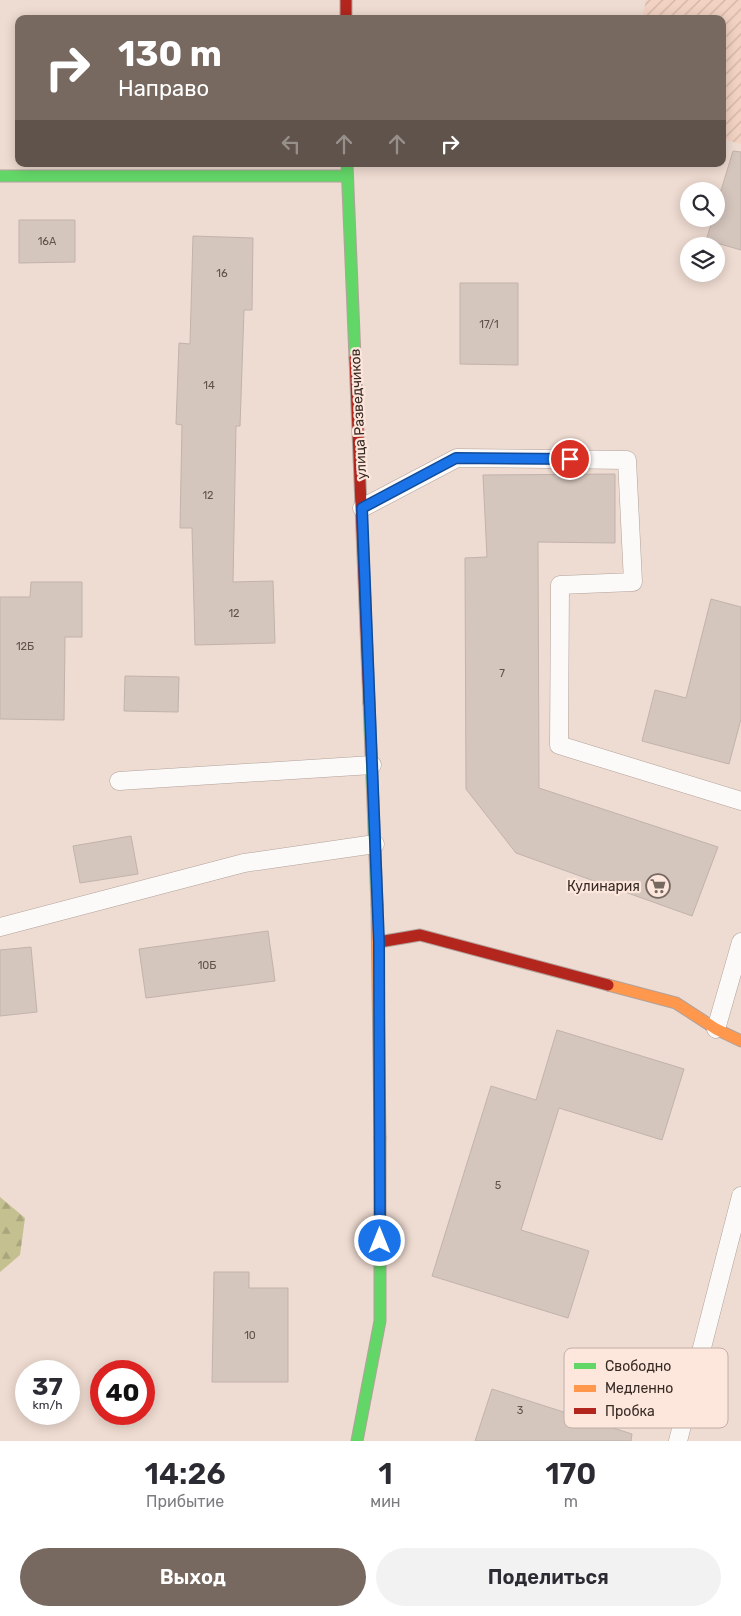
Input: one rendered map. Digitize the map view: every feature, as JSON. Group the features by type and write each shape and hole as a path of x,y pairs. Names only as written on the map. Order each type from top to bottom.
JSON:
{"street":[{"path":"346,0 346,15"},
{"name":"улица Разведчиков","path":"347,167 379,942 380,1321 356,1441"},
{"path":"0,176 347,176"},
{"path":"379,942 420,935 676,1003 716,1029 741,1041"}],"lane":[{"path":"362,508 456,458 627,460 633,582 560,585 559,745 741,800"},
{"path":"119,781 372,765"},
{"path":"0,927 244,863 375,844"},
{"path":"716,1029 741,942"},
{"path":"702,1348 741,1196"},
{"path":"678,1441 681,1428"}],"shaded area":[{"path":"646,0 741,0 741,144 726,140 726,15 643,15"}],"green space":[{"path":"0,1197 25,1218 20,1255 0,1272"}],"building":[{"path":"733,151 741,152 741,250 725,245 725,237 707,237 710,227 725,227 724,182"},
{"path":"19,220 75,220 75,262 19,263"},
{"path":"193,236 253,238 252,310 244,310 240,426 236,426 233,582 273,581 275,643 195,645 192,528 180,528 182,425 176,424 179,343 190,344"},
{"path":"460,283 518,283 518,365 460,364"},
{"path":"615,474 615,543 538,542 539,788 718,847 692,916 516,853 466,789 465,558 487,557 483,475"},
{"path":"31,582 82,582 82,637 65,637 64,720 0,719 0,597 30,597"},
{"path":"711,599 741,607 741,719 729,764 642,741 655,690 686,698"},
{"path":"125,676 179,677 178,712 124,711"},
{"path":"131,836 138,874 80,883 73,846"},
{"path":"268,931 275,981 146,998 139,949"},
{"path":"31,947 37,1012 0,1016 0,950"},
{"path":"557,1030 684,1069 662,1140 559,1108 521,1230 589,1251 568,1318 432,1276 491,1086 536,1100"},
{"path":"214,1272 249,1272 249,1288 288,1288 288,1382 212,1382"},
{"path":"492,1389 564,1412 564,1428 613,1428 632,1434 631,1441 475,1441"}],"traffic: fast":[{"path":"347,167 355,358"},
{"path":"0,176 347,176"},
{"path":"369,703 377,905"},
{"path":"357,1441 380,1321 380,1138"}],"traffic: slow":[{"path":"377,905 380,1138"},
{"path":"608,985 676,1003 716,1029 741,1041"}],"traffic: jam":[{"path":"346,0 346,15"},
{"path":"355,358 369,703"},
{"path":"379,942 420,935 608,985"}],"place":[{"name":"Кулинария","path":"658,886"}],"route":[{"path":"380,1241 379,942 362,508 456,458 570,459"}]}
